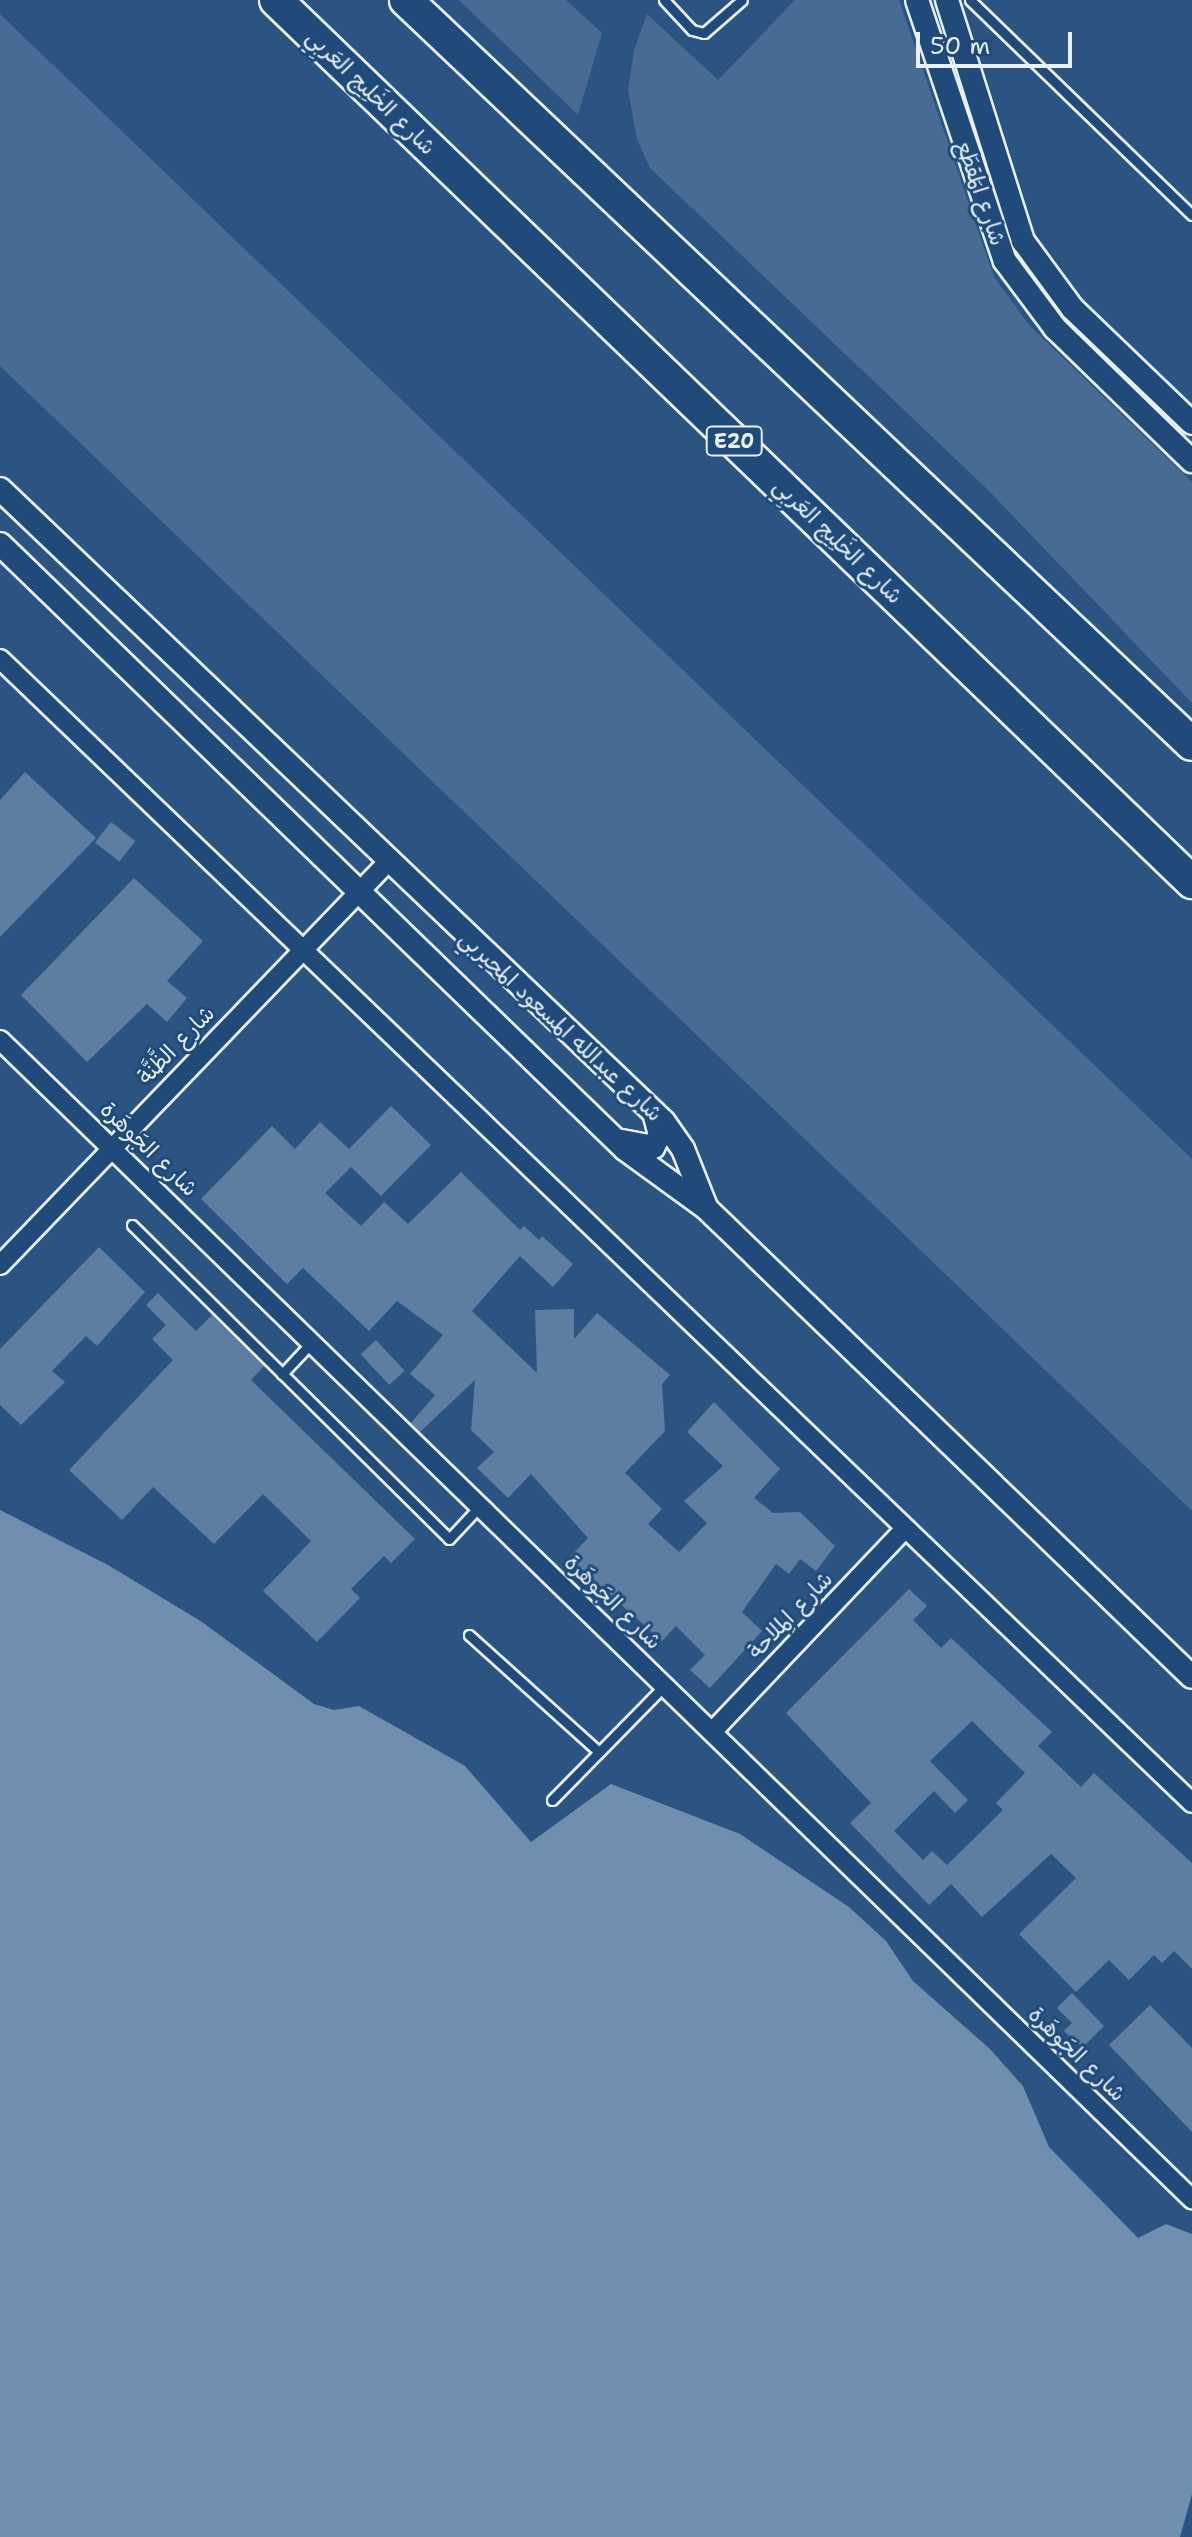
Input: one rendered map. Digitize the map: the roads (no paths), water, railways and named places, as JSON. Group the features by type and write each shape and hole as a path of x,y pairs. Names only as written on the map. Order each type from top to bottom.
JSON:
{"highway":[{"name":"شارع الخَلِيج العَربِي","path":"276,0 1192,882"},
{"path":"406,0 1192,744"}],"street":[{"name":"شارع المَقطَع","path":"917,0 1005,261 1055,328 1192,461"},
{"name":"شارع المَقطَع","path":"947,0 1023,241 1072,308 1192,423"},
{"name":"شارع عبدالله المسعود المحيربي","path":"0,489 387,863 654,1112 678,1140 706,1208"},
{"name":"شارع عبدالله المسعود المحيربي","path":"0,544 614,1137 706,1208"},
{"path":"0,659 903,1531 1192,1803"},
{"name":"شارع الظَّنَّة","path":"0,1263 387,863"},
{"name":"شارع الجَوهَرة","path":"0,1040 1192,2199"},
{"path":"614,1137 639,1148 653,1147 660,1135 654,1112"},
{"path":"706,1208 1192,1677"},
{"name":"شارع المِلاحة","path":"712,1732 903,1531"}],"lane":[{"path":"664,0 692,30 704,33 739,1"},
{"path":"970,0 1192,215"},
{"path":"132,1225 449,1539 480,1506"},
{"path":"282,1374 312,1342"},
{"path":"469,1635 599,1752"},
{"path":"552,1800 664,1686"}]}
